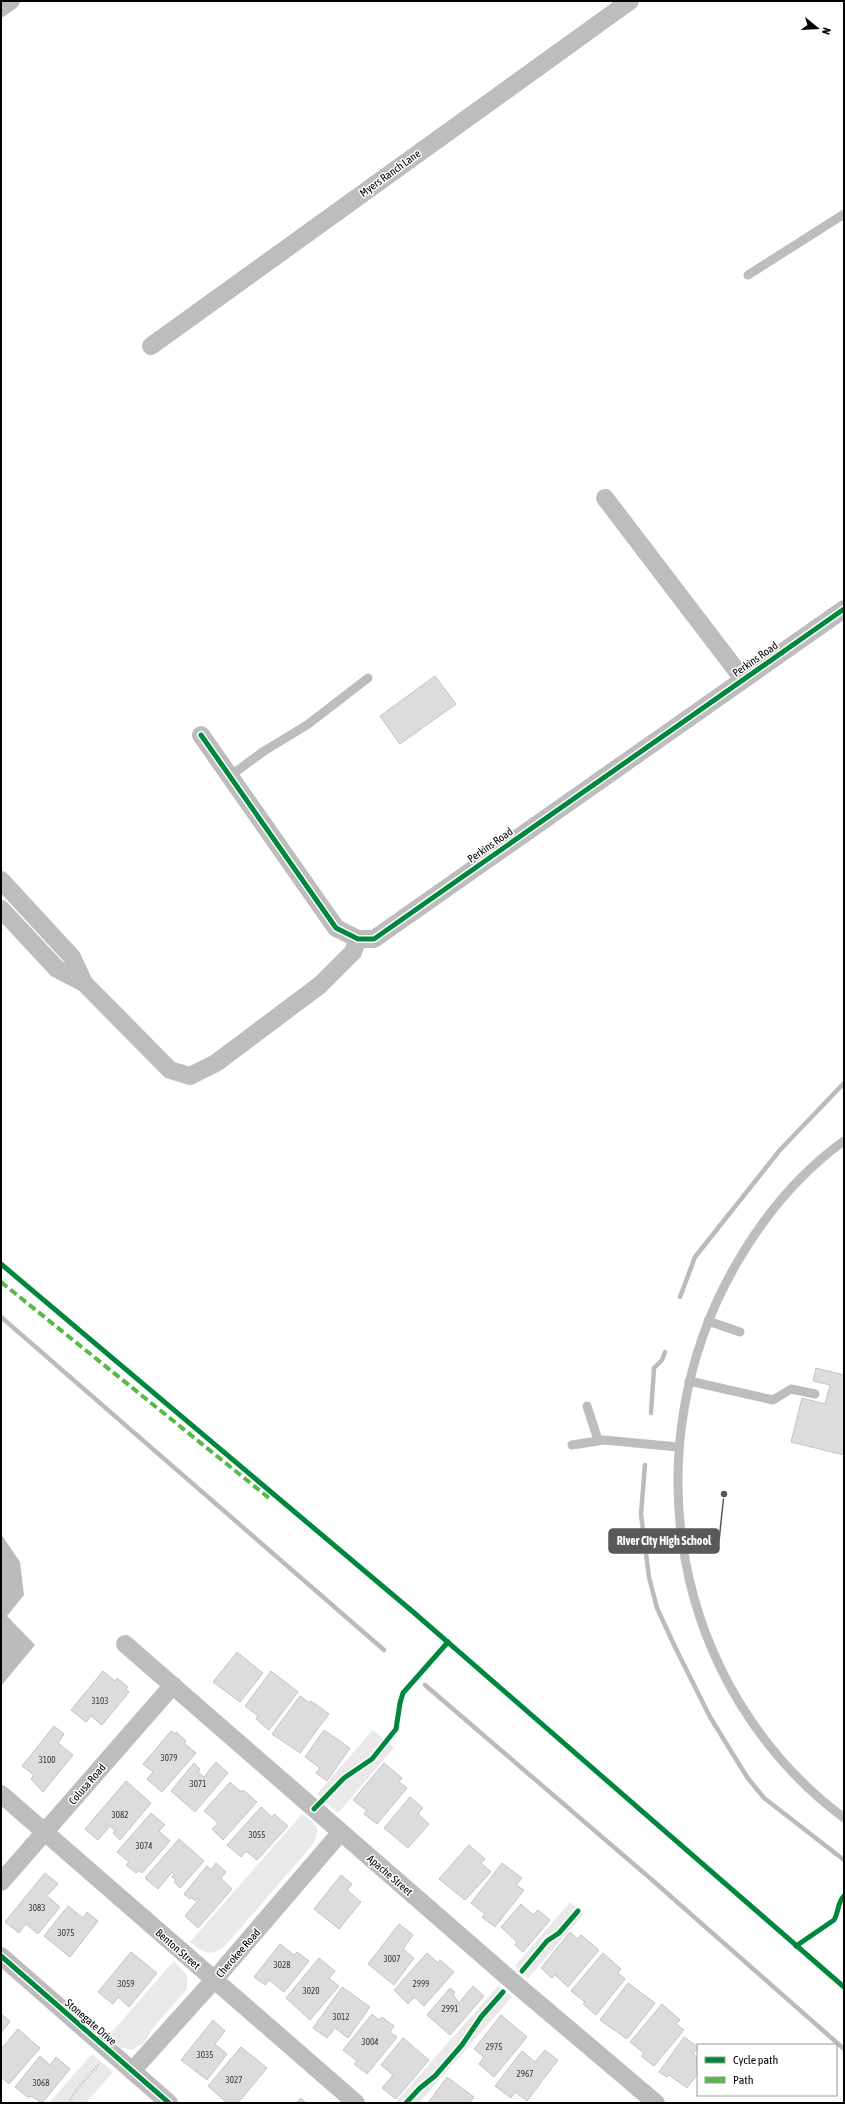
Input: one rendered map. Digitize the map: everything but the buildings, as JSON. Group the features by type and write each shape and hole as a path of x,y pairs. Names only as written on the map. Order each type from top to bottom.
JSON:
{"street":[{"name":"Myers Ranch Lane","path":"151,346 630,1"},
{"path":"605,498 743,679"},
{"name":"Perkins Road","path":"358,939 374,939 844,609"},
{"path":"1,909 57,969 84,983 170,1070 190,1076 216,1063 320,985 354,952 358,939 336,928 201,735"},
{"path":"1,880 72,957 84,983"},
{"name":"Apache Street","path":"125,1644 656,2103"},
{"name":"Colusa Road","path":"1,1882 173,1685"},
{"name":"Benton Street","path":"1,1794 356,2103"},
{"name":"Cherokee Road","path":"132,2071 214,1980 341,1832"},
{"name":"Stonegate Drive","path":"1,1956 169,2103"}],"lane":[{"path":"748,275 844,214"},
{"path":"230,776 264,750 308,725 368,678"},
{"path":"844,1141 811,1169 781,1200 761,1225 730,1274 708,1321 689,1381 678,1447 677,1494 685,1564 700,1618 717,1659 734,1693 760,1734 792,1772 827,1805 844,1818"},
{"path":"708,1321 740,1332"},
{"path":"689,1381 773,1400 791,1390 814,1394"},
{"path":"587,1406 598,1440"},
{"path":"572,1445 598,1440 678,1447"}],"path":[{"path":"68,2103 77,2089 98,2064 111,2053"}],"shaded area":[{"path":"1,1534 20,1562 24,1595 7,1616 35,1645 1,1686"},
{"path":"373,1730 394,1748 338,1813 317,1794"},
{"path":"302,1814 315,1825 317,1829 314,1842 224,1947 210,1953 198,1948 190,1942"},
{"path":"570,1902 584,1914 528,1978 515,1966"},
{"path":"174,1961 187,1975 187,1989 152,2029 144,2043 132,2050 119,2047 110,2034"},
{"path":"498,1986 512,1997 419,2103 395,2103"},
{"path":"92,2054 113,2072 86,2103 49,2103"}],"waterway":[{"path":"1,9 12,1"},
{"path":"680,1297 695,1257 780,1150 844,1083"},
{"path":"1,1317 384,1650"},
{"path":"651,1413 654,1368 662,1360 665,1352"},
{"path":"645,1465 641,1514 649,1577 657,1608 710,1717 747,1777 764,1798 844,1860"},
{"path":"425,1685 651,1879 844,2049"}],"marked path":[{"path":"1,1282 269,1498"}],"cycle path":[{"path":"201,735 336,928 358,939 374,939 844,609"},
{"path":"1,1264 412,1611 844,1987"},
{"path":"314,1809 344,1778 372,1759 396,1729 403,1693 448,1642"},
{"path":"796,1946 834,1920 840,1902 844,1896"},
{"path":"522,1971 547,1941 559,1933 578,1911"},
{"path":"1,1956 169,2103"},
{"path":"406,2103 420,2088 435,2076 462,2045 481,2017 503,1992"}],"place":[{"name":"River City High School","path":"724,1494"}]}
